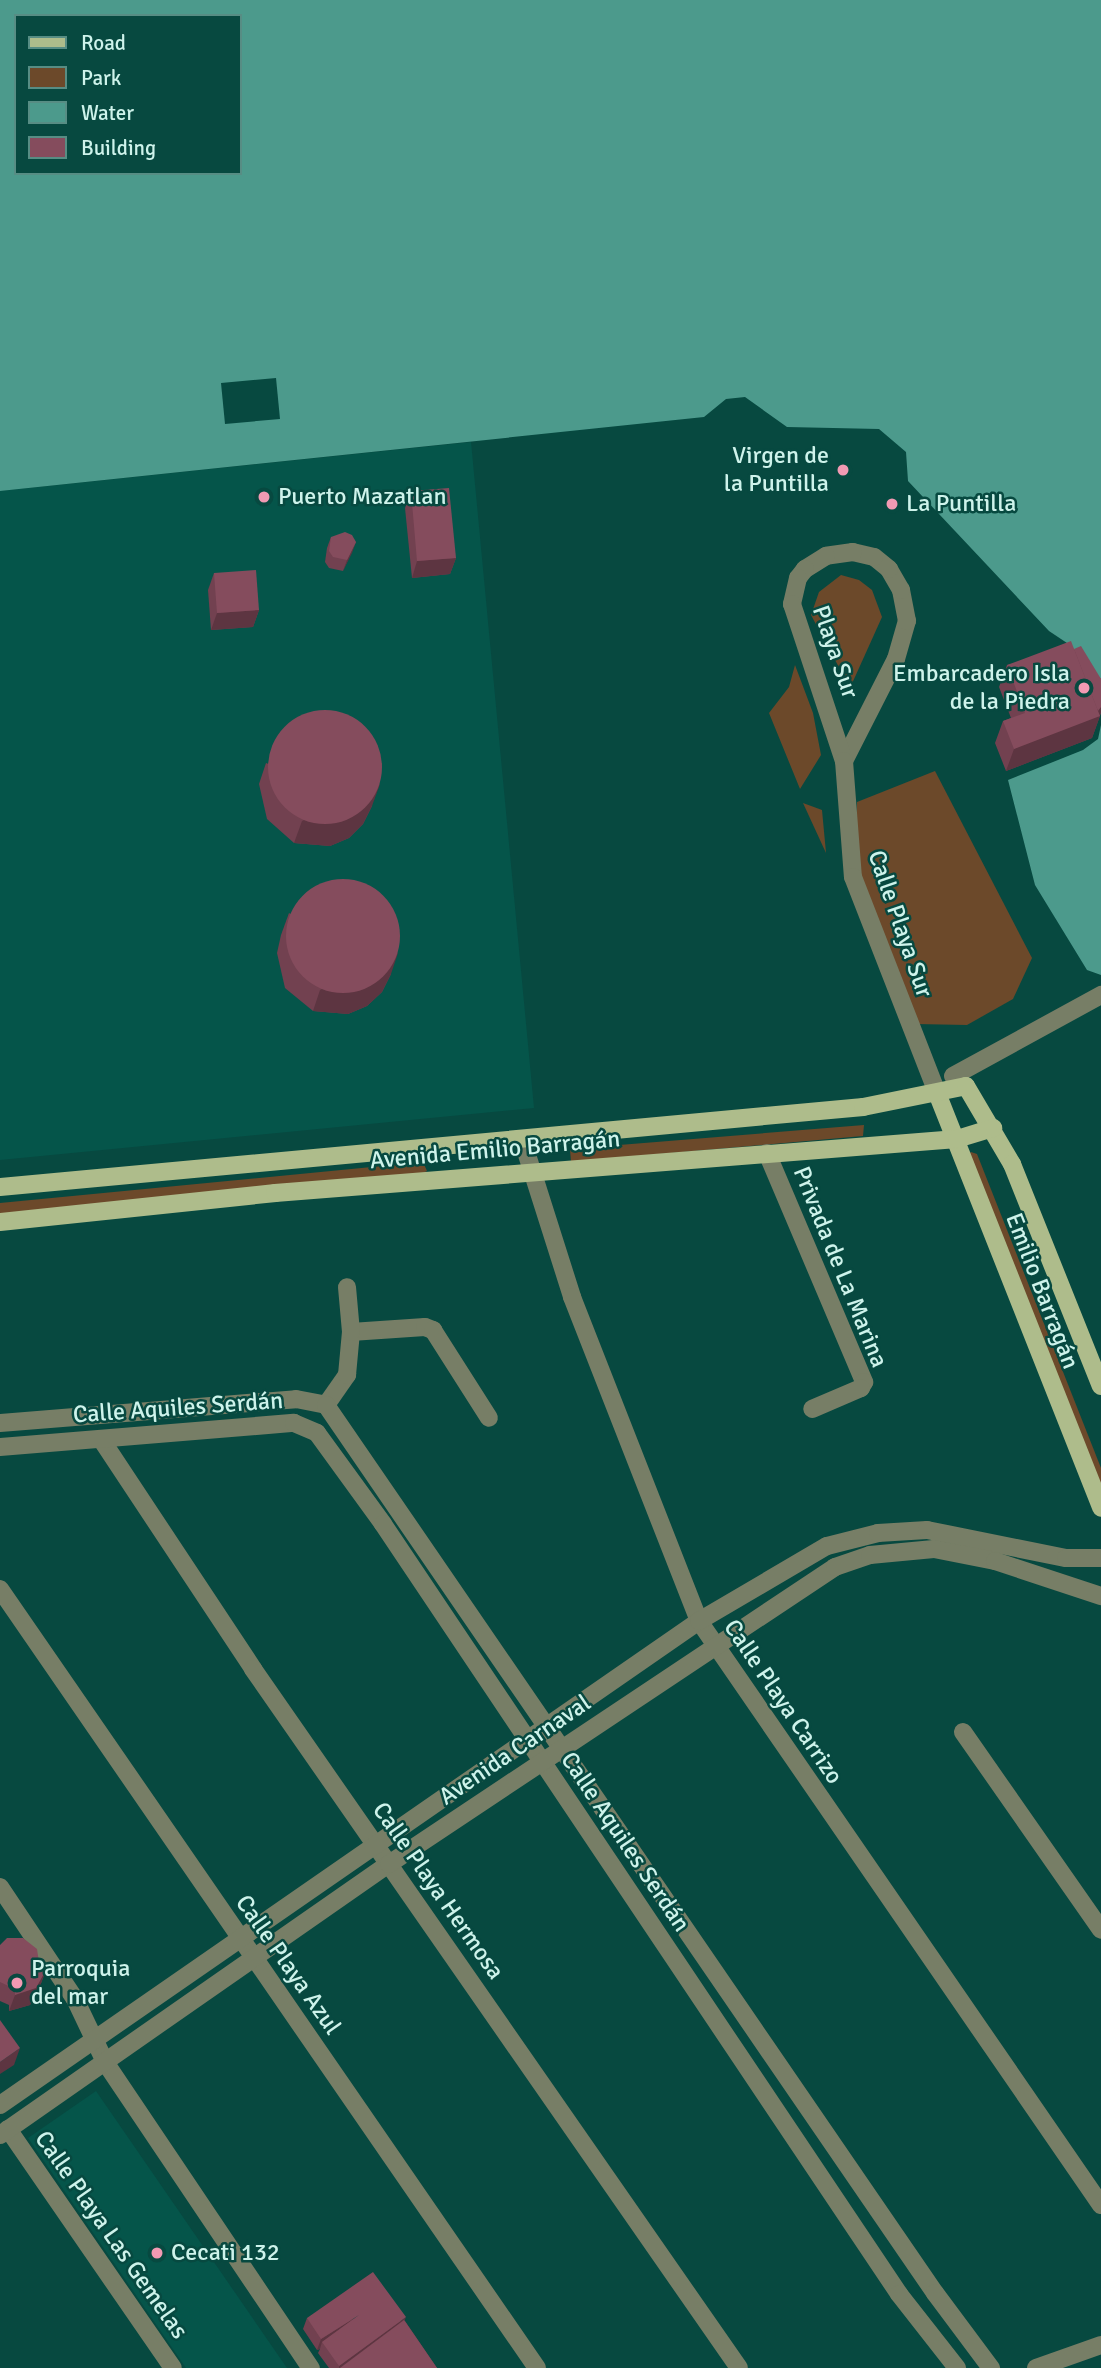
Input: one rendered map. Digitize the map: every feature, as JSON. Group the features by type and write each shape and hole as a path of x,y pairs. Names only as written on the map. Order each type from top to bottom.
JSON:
{"main road":[{"name":"Avenida Emilio Barragán","path":"0,1186 863,1107 937,1093 959,1081"},
{"name":"Emilio Barragán","path":"959,1081 993,1128 1012,1164 1101,1385"},
{"name":"Emilio Barragán","path":"937,1093 1101,1508"},
{"name":"Avenida Emilio Barragán","path":"0,1222 529,1171 957,1139 993,1128"}],"street":[{"name":"Playa Sur","path":"853,552 874,557 889,569 901,590 907,621 896,659 844,761 792,604 798,579 806,569 826,556 853,552"},
{"name":"Calle Playa Sur","path":"844,761 853,877 937,1093"},
{"path":"924,1058 959,1081 1101,995"},
{"name":"Calle Playa Carrizo","path":"522,1139 529,1171 576,1309 699,1621 1101,2205"},
{"name":"Privada de La Marina","path":"768,1153 864,1382 861,1388 812,1409"},
{"path":"326,1405 347,1375 351,1332 347,1287"},
{"path":"351,1332 425,1327 433,1330 489,1418"},
{"name":"Calle Aquiles Serdán","path":"0,1423 296,1399 326,1405 991,2368"},
{"path":"26,1420 29,1444"},
{"name":"Calle Aquiles Serdán","path":"0,1447 294,1423 317,1433 528,1741 842,2209 957,2368"},
{"name":"Calle Playa Hermosa","path":"101,1439 389,1864 738,2368"},
{"name":"Avenida Carnaval","path":"0,2105 699,1621 827,1546 878,1533 949,1531 1042,1554 1101,1558"},
{"name":"Avenida Carnaval","path":"4,2132 389,1864 713,1645 835,1567 903,1550 973,1556 1101,1596"},
{"name":"Calle Playa Azul","path":"0,1589 537,2368"},
{"path":"963,1732 1101,1930"},
{"path":"0,1887 75,1998 105,2062 311,2368"},
{"name":"Calle Playa Las Gemelas","path":"4,2132 173,2368"},
{"path":"842,2209 874,2200"},
{"path":"1036,2368 1101,2345"}],"shaded area":[{"path":"471,442 534,1108 0,1160 0,491"},
{"name":"Cecati 132","path":"96,2091 287,2368 186,2368 28,2138"}],"green space":[{"path":"841,575 859,580 872,590 882,617 850,688 811,615 819,592"},
{"path":"795,665 813,713 821,755 800,789 769,713 789,687"},
{"path":"935,771 1032,958 1013,999 967,1025 915,1024 855,867 857,802"},
{"path":"803,803 822,810 826,853"},
{"path":"864,1125 863,1136 571,1162 570,1149"},
{"path":"971,1152 977,1154 1101,1468 1101,1502 964,1159"},
{"path":"423,1162 427,1171 421,1174 0,1216 0,1203"}],"water":[{"path":"0,0 1101,0 1101,696 1070,645 1049,631 908,481 906,452 879,429 787,427 745,397 726,399 704,417 0,491"},
{"path":"1101,725 1101,975 1087,970 1035,885 1008,780 1083,750 1098,739"}],"pier":[{"path":"276,378 280,419 225,424 221,383"}],"building":[{"path":"449,488 456,558 417,561 411,491"},
{"path":"345,532 352,535 356,542 347,560 333,557 329,551 331,537"},
{"path":"256,570 259,610 217,613 214,573"},
{"path":"1071,641 1100,716 1014,749 1003,721 1025,713 1007,665"},
{"path":"1081,646 1101,679 1101,707 1098,711 1074,649"},
{"path":"325,710 347,714 365,727 378,745 382,767 378,789 365,807 347,820 325,824 303,820 285,807 272,789 268,767 272,745 285,727 303,714"},
{"path":"343,879 365,883 383,896 396,914 400,936 396,958 383,976 365,989 343,993 321,989 303,976 290,958 286,936 290,914 303,896 321,883"},
{"path":"7,1938 23,1938 37,1949 40,1969 46,1970 36,1988 15,1995 15,1989 0,1982 0,1945"},
{"path":"0,2020 20,2048 0,2062"},
{"path":"373,2272 406,2317 339,2366 322,2342 359,2315 321,2339 307,2318"},
{"path":"404,2320 437,2368 340,2368"}],"place":[{"name":"Virgen de la Puntilla","path":"843,470"},
{"name":"Puerto Mazatlan","path":"264,497"},
{"name":"La Puntilla","path":"892,504"},
{"name":"Embarcadero Isla de la Piedra","path":"1084,688"},
{"name":"Parroquia del mar","path":"17,1983"},
{"name":"Cecati 132","path":"157,2253"}]}
